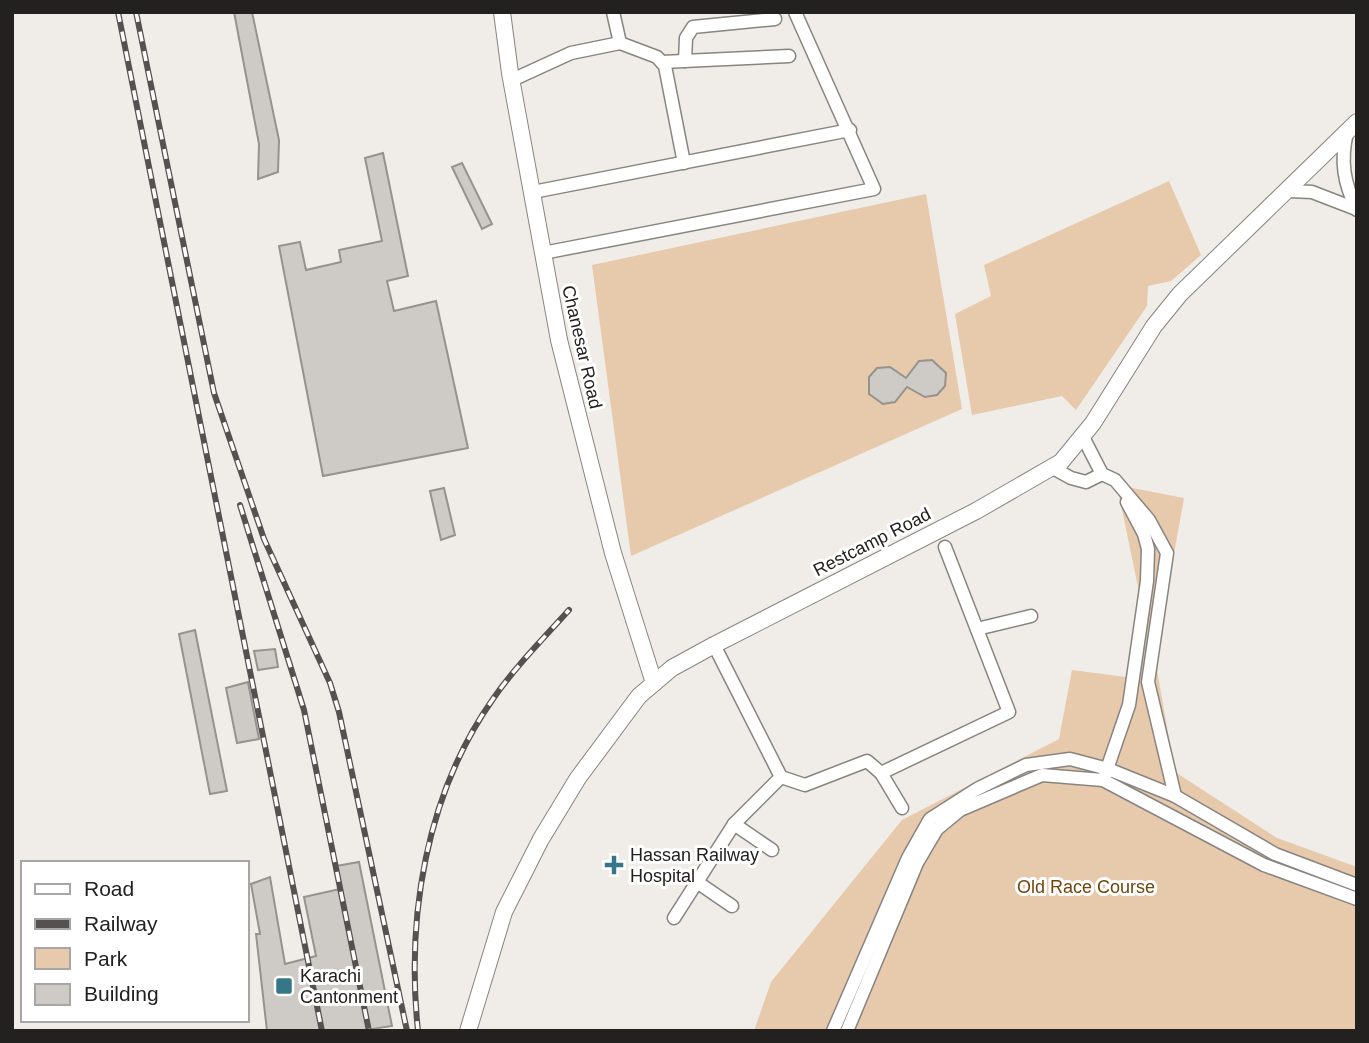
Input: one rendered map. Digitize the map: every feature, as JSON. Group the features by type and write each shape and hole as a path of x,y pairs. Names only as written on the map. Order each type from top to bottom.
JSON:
{"street":[{"name":"Chanesar Road","path":"502,12 559,340 613,553 654,683"},
{"path":"613,12 620,43"},
{"path":"543,253 874,189 850,130 795,12"},
{"path":"685,61 686,38 693,27 775,19"},
{"path":"512,80 570,53 620,43 662,62 789,56"},
{"path":"662,62 684,163"},
{"path":"1352,127 1342,156 1344,179 1356,210"},
{"name":"Restcamp Road","path":"468,1031 504,912 541,839 578,778 639,696 672,668 1053,468 1083,437 1154,326 1180,294 1352,127"},
{"path":"533,192 850,130"},
{"path":"1289,191 1312,192 1356,210"},
{"path":"1083,437 1102,474 1115,480 1149,520 1167,553 1148,682 1175,796"},
{"path":"1053,468 1071,478 1086,482 1102,474"},
{"path":"1105,774 1129,705 1147,581 1148,549 1144,534 1115,480"},
{"path":"881,773 1009,712 945,547"},
{"path":"977,629 1031,616"},
{"path":"714,645 781,777 805,785 867,761 881,773 902,808"},
{"path":"833,1031 908,858 930,819 977,789 1026,765 1070,759 1105,774 1175,796 1275,854 1357,885"},
{"path":"846,1031 917,863 937,830 960,810 1042,775 1105,774 1264,865 1357,899"},
{"path":"674,918 734,824 781,777"},
{"path":"734,824 772,850"},
{"path":"697,882 732,906"}],"green space":[{"path":"1169,181 1201,255 1171,281 1148,286 1147,306 1076,410 1062,396 972,415 955,314 991,296 984,265"},
{"path":"926,194 962,409 631,556 592,265"},
{"name":"Old Race Course","path":"1117,485 1184,498 1155,659 1175,772 1277,838 1357,867 1357,1031 754,1031 771,982 902,820 1059,739 1072,670 1126,677 1139,592"}],"building":[{"path":"234,12 252,12 279,140 278,172 258,179 259,144"},
{"path":"383,153 408,276 387,281 394,311 436,301 468,448 323,476 279,246 300,242 306,270 341,262 339,250 382,241 365,158"},
{"path":"462,163 492,224 482,229 452,167"},
{"path":"932,360 946,373 945,386 937,395 925,397 907,387 895,402 883,404 869,394 869,377 877,368 890,367 906,378 919,361"},
{"path":"444,488 455,535 441,540 430,491"},
{"path":"195,630 227,791 210,794 179,634"},
{"path":"275,649 278,667 258,670 254,651"},
{"path":"248,682 259,739 237,743 226,688"},
{"path":"359,862 392,1026 359,1031 267,1031 256,934 260,934 251,884 270,877 285,964 316,956 304,897 340,889 336,866"}],"railway":[{"path":"118,12 322,1031"},
{"path":"136,12 214,393 264,539 330,683 339,712 407,1031"},
{"path":"240,505 304,710 369,1031"},
{"path":"418,1031 415,944 419,901 426,858 451,775 470,736 493,699 520,664 569,610"}],"place":[{"name":"Hassan Railway Hospital","path":"614,865"},
{"name":"Karachi Cantonment","path":"284,986"}]}
